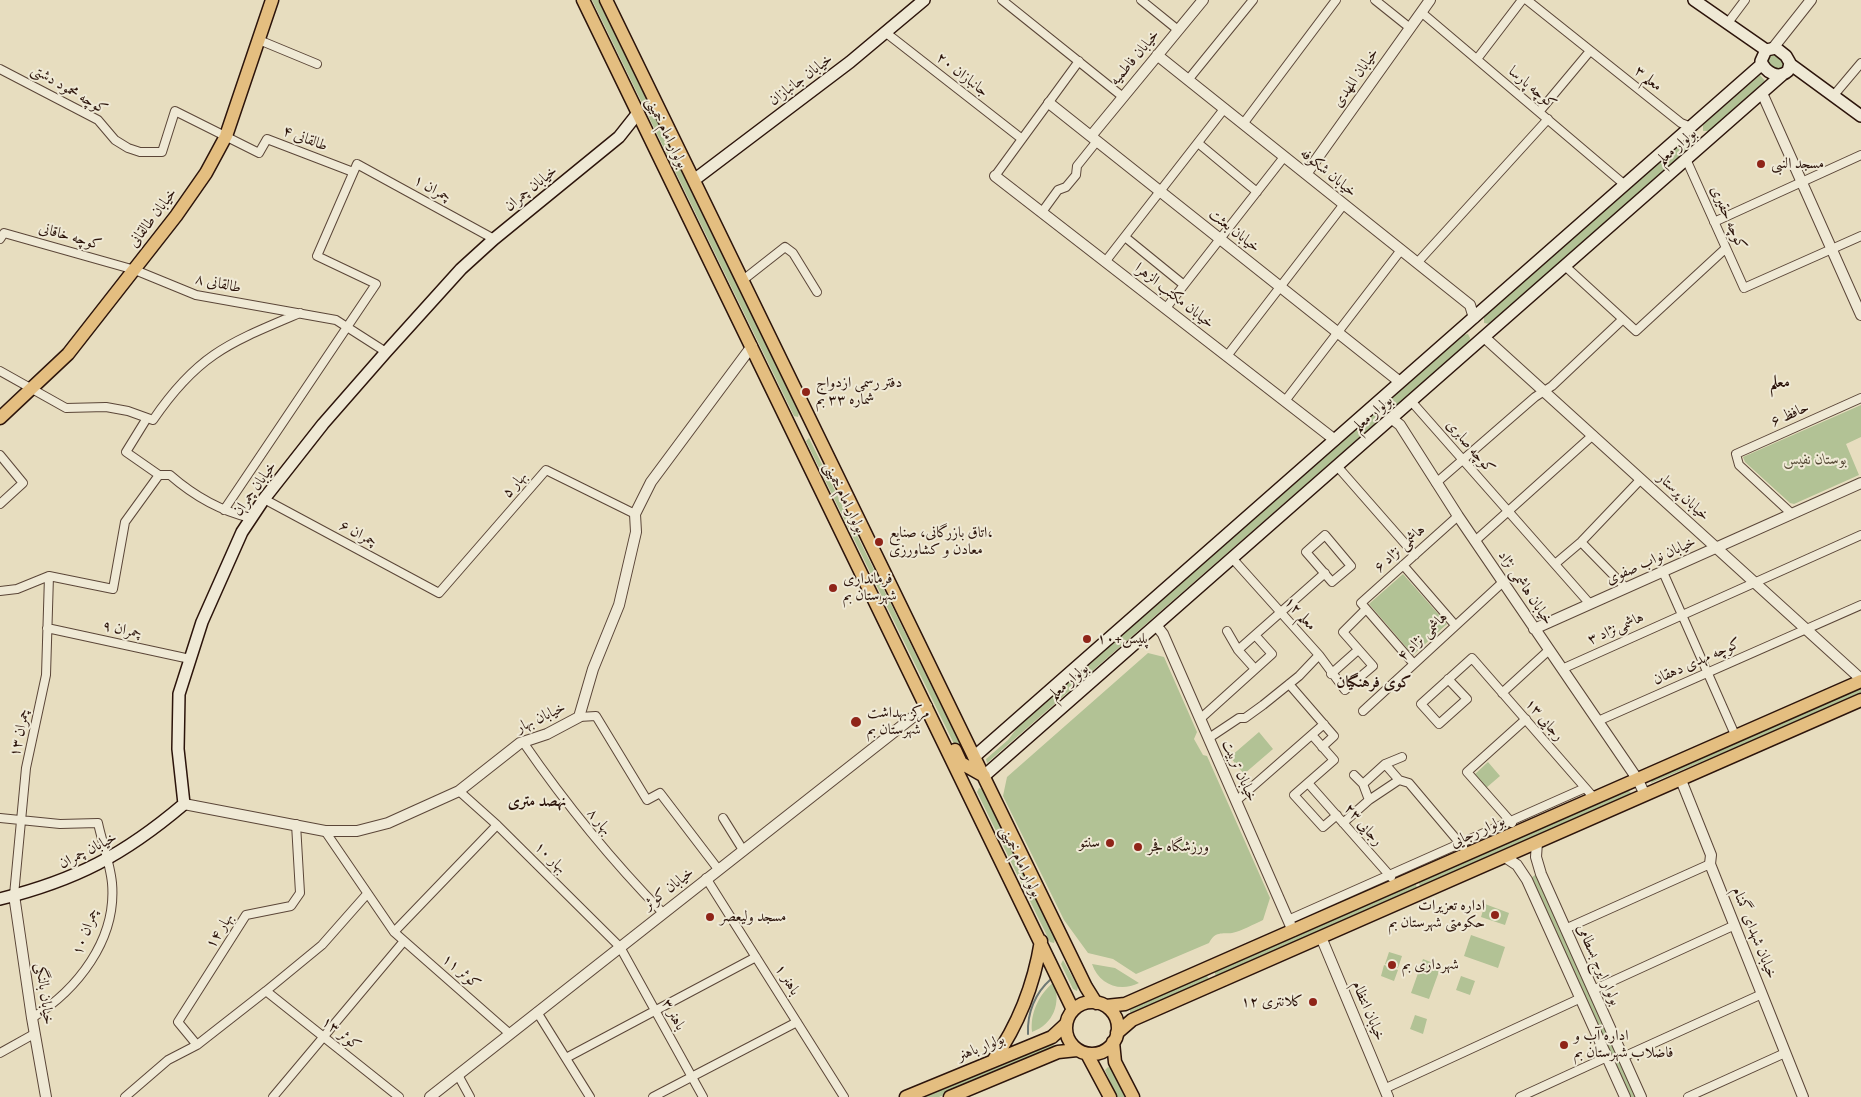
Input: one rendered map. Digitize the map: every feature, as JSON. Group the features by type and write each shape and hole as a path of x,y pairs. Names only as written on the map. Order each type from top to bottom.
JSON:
{"main road":[{"name":"خیابان طالقانی","path":"0,418 68,354 135,270 206,173 226,136 272,0"},
{"name":"بولوار امام خمینی","path":"583,0 1073,1010"},
{"name":"بولوار امام خمینی","path":"606,0 1067,947 1101,1004"},
{"path":"1694,0 1727,24 1786,56 1790,64 1861,116"},
{"name":"خیابان جانبازان","path":"694,180 850,62 921,1"},
{"path":"1770,49 1762,56 1762,64 1772,74 1782,75 1788,71 1790,64"},
{"name":"بولوار معلم","path":"974,757 1762,64"},
{"name":"بولوار معلم","path":"984,776 1782,75"},
{"name":"خیابان چمران","path":"0,898 63,881 107,861 147,835 184,804 178,749 179,694 202,622 242,532 264,499 323,424 461,269 494,239 619,137 638,113"},
{"path":"1691,127 1705,143"},
{"path":"1474,318 1477,329 1484,336"},
{"path":"1378,402 1391,418"},
{"path":"794,432 812,423"},
{"path":"899,649 909,660 967,766 984,776"},
{"name":"بولوار رجایی","path":"1101,1004 1125,1004 1215,965 1291,925 1398,885 1595,799 1636,777 1736,737 1861,680"},
{"path":"950,1097 1058,1052 1102,1052 1132,1020 1861,700"},
{"path":"968,744 968,791"},
{"path":"967,766 974,757"},
{"path":"993,1061 1012,1030 1028,998 1041,941"},
{"path":"1048,956 1067,947"},
{"path":"1215,965 1211,970 1211,976 1216,981 1222,980"},
{"path":"1110,1097 1099,1074 1082,1052 1068,1039 1066,1024 1073,1010 1081,1004 1101,1004 1116,1018 1117,1064 1133,1097"},
{"name":"بولوار باهنر","path":"906,1097 1052,1037 1066,1024"},
{"path":"1099,1074 1106,1067 1117,1064"}],"street":[{"path":"1002,0 1123,97"},
{"path":"1141,0 1178,30"},
{"name":"خیابان فاطمیه","path":"1094,138 1123,97 1203,0"},
{"path":"1188,80 1253,0"},
{"path":"1243,124 1336,0"},
{"path":"1375,0 1410,28"},
{"name":"خیابان المهدی","path":"1306,174 1430,0"},
{"path":"1476,59 1522,0"},
{"name":"معلم ۳","path":"1527,0 1681,123 1691,127"},
{"path":"1727,24 1745,0"},
{"path":"1770,49 1812,0"},
{"name":"کوچه پارسا","path":"1421,12 1625,185"},
{"name":"جانبازان ۲۰","path":"886,32 1022,139"},
{"path":"259,40 316,64"},
{"path":"1539,112 1590,50"},
{"name":"خیابان شکوفه","path":"1157,55 1470,305 1474,318"},
{"path":"995,176 1080,61"},
{"path":"1834,95 1861,63"},
{"name":"کوچه محمود دشتی","path":"2,70 98,120 115,140 140,152 162,152 175,111 226,136"},
{"path":"1762,92 1861,315"},
{"name":"خیابان بعثت","path":"1049,103 1400,382"},
{"path":"1106,262 1224,109"},
{"path":"1417,263 1548,119"},
{"name":"طالقانی ۴","path":"226,136 259,153 267,140 353,172"},
{"path":"1042,212 1058,190 1066,187 1076,174 1077,166 1094,138"},
{"path":"1198,143 1257,192"},
{"path":"1714,222 1861,155"},
{"path":"1166,308 1284,157"},
{"name":"کوچه حقیری","path":"1686,160 1744,288 1832,249"},
{"name":"چمران ۱","path":"353,172 357,164 494,239"},
{"path":"224,510 376,284 317,256 353,172"},
{"name":"خیابان مکتب الزهرا","path":"995,176 1335,440"},
{"path":"1227,356 1344,204"},
{"name":"کوچه خاقانی","path":"0,239 4,233 135,270"},
{"path":"1832,249 1861,236"},
{"path":"1124,237 1184,285"},
{"path":"742,280 785,247 793,253 817,292"},
{"path":"1565,266 1636,331 1726,248"},
{"path":"1285,401 1401,250"},
{"name":"طالقانی ۸","path":"135,270 196,295 336,320 386,352"},
{"path":"252,518 224,510 199,498 170,475 159,475 126,452 172,392 190,372 211,355 233,341 300,313"},
{"path":"1436,483 1544,391 1623,319"},
{"name":"خیابان پرستار","path":"1484,336 1861,680"},
{"name":"خیابان بهار","path":"184,804 326,831 357,831 388,823 458,791 523,742 547,734 579,717 593,669 619,605 636,532 636,514 651,482 752,346"},
{"path":"0,371 66,408 106,407 150,419"},
{"name":"حافظ ۶","path":"1792,514 1739,466 1736,454 1861,398"},
{"name":"کوچه صابری","path":"1411,400 1590,604"},
{"name":"خیابان هاشمی نژاد","path":"1391,418 1400,425 1458,516 1636,777 1645,795"},
{"path":"1475,541 1593,435"},
{"path":"0,455 23,484 0,504"},
{"path":"1337,466 1415,555"},
{"name":"بهار ۵","path":"439,593 546,470 636,514"},
{"path":"0,591 17,589 49,576 113,589 125,522 159,475"},
{"path":"1555,564 1581,542 1641,479"},
{"name":"خیابان نواب صفوی","path":"1534,629 1861,483"},
{"name":"چمران ۶","path":"264,499 439,593"},
{"name":"هاشمی نژاد ۶","path":"1358,650 1343,632 1364,606 1403,565 1458,516"},
{"path":"1325,535 1351,566 1332,582 1325,573 1306,552 1325,535"},
{"name":"هاشمی‌نژاد ۳","path":"1562,669 1861,535"},
{"path":"1581,542 1626,588"},
{"name":"معلم ۱۲","path":"1232,558 1319,655 1331,674 1345,690 1373,666 1358,650"},
{"path":"1403,565 1455,625"},
{"path":"1663,572 1736,737"},
{"path":"1238,650 1325,573"},
{"name":"چمران ۱۳","path":"14,895 26,768 46,675 49,576"},
{"name":"هاشمی نژاد ۴","path":"1363,711 1503,582"},
{"name":"کوچه مهدی دهقان","path":"1598,721 1861,604"},
{"path":"1364,606 1413,663"},
{"name":"خیابان تربیت","path":"1156,625 1163,634 1291,925"},
{"name":"چمران ۹","path":"47,628 190,659"},
{"path":"1227,632 1238,650 1255,669"},
{"path":"1200,718 1272,654 1256,635"},
{"path":"1331,674 1358,650"},
{"path":"1502,692 1549,650"},
{"path":"1208,738 1239,718 1245,718 1289,684 1319,655"},
{"name":"رجایی ۱۳","path":"1448,679 1472,658 1595,799"},
{"path":"1448,679 1467,700 1439,724 1421,704 1448,679"},
{"path":"1289,684 1334,736 1322,747"},
{"name":"خیابان کوثر","path":"430,1097 927,706"},
{"path":"579,717 596,716 647,800 660,793 718,869"},
{"path":"1520,832 1467,772 1526,720"},
{"path":"1236,801 1324,724"},
{"path":"1312,735 1334,760 1294,795 1323,827 1337,815"},
{"name":"بهار ۸","path":"523,742 580,821 632,881 663,913"},
{"path":"1362,784 1385,764 1402,757"},
{"path":"1385,764 1399,780 1409,783 1469,854"},
{"path":"1354,775 1362,784 1370,800"},
{"path":"1343,823 1370,800 1399,780"},
{"name":"خیابان شهدای گمنام","path":"1681,780 1711,855 1710,864 1803,1097"},
{"name":"رجایی ۲۳","path":"1308,783 1398,885"},
{"path":"1291,925 1389,875 1585,788"},
{"name":"بهار ۱۰","path":"458,791 497,825 620,947"},
{"path":"0,818 22,819"},
{"path":"723,818 743,850"},
{"name":"چمران ۱۰","path":"22,819 60,824 98,823 112,883 111,906 106,929 97,951 85,972 70,990 52,1006 32,1018"},
{"name":"بهار ۱۴","path":"197,1044 178,1022 246,915 291,906 300,893 296,824"},
{"path":"394,932 497,825"},
{"name":"کوثر ۱۱","path":"326,831 366,894 394,932 510,1034"},
{"name":"بولوار ایرج بسطامی","path":"1538,842 1536,857 1541,874 1641,1097"},
{"name":"بولوار ایرج بسطامی","path":"1505,856 1517,865 1527,880 1625,1097"},
{"path":"1565,929 1710,864"},
{"path":"1527,880 1528,874 1531,871 1535,870 1541,874"},
{"name":"باهنر ۱","path":"706,878 844,1097"},
{"path":"125,1097 168,1060 197,1044 322,945 366,894"},
{"name":"خیابان بالنگی","path":"14,895 34,1034 46,1097"},
{"path":"1593,990 1735,925"},
{"name":"خیابان انتظام","path":"1321,937 1386,1093"},
{"path":"273,1097 404,941"},
{"name":"باهنر ۳","path":"620,947 703,1097"},
{"path":"566,1058 756,957"},
{"name":"کوثر ۱۳","path":"266,991 399,1097"},
{"path":"1623,1057 1762,994"},
{"path":"1386,1093 1482,1044 1581,998"},
{"path":"537,1012 590,1097"},
{"path":"653,1097 797,1022"},
{"path":"0,1053 34,1034"},
{"path":"1688,1097 1785,1053"},
{"path":"1520,1097 1607,1057"},
{"path":"458,1075 470,1097"}],"green space":[{"path":"592,0 598,0 799,413 798,417 794,416"},
{"path":"1774,53 1786,63 1782,70 1775,69 1767,62 1767,55"},
{"path":"1760,75 1765,81 1709,131 1703,131 1703,125"},
{"path":"1687,138 1693,139 1693,145 1490,324 1484,323 1484,317"},
{"path":"1468,334 1469,342 1396,406 1390,405 1391,399 1463,335"},
{"name":"بوستان نفیس","path":"1861,405 1861,437 1846,444 1859,475 1794,504 1790,503 1745,462 1743,457"},
{"path":"1374,414 1379,417 1378,421 987,763 986,759 1008,740 1017,728"},
{"path":"809,438 960,744 958,748 955,746 806,441"},
{"path":"1403,574 1447,624 1413,655 1369,604"},
{"name":"ورزشگاه فجر","path":"1148,653 1164,657 1197,732 1194,739 1203,755 1207,756 1270,898 1263,920 1236,932 1216,935 1209,943 1136,974 1113,959 1088,953 1064,920 1003,796 1007,777"},
{"path":"1861,686 1861,695 1651,783 1652,779"},
{"path":"1259,732 1273,749 1244,774 1230,757"},
{"path":"1488,762 1500,776 1486,788 1474,775"},
{"path":"979,788 982,789 1055,939 1054,943 1050,942 977,792"},
{"path":"1628,790 1632,794 1421,889 1418,881"},
{"path":"1535,875 1637,1097 1630,1097 1531,878"},
{"path":"1415,882 1418,890 1217,977 1215,974 1215,971"},
{"path":"1485,904 1509,913 1505,925 1481,917"},
{"path":"1471,935 1505,947 1498,968 1464,956"},
{"path":"1389,952 1402,956 1398,968 1385,964"},
{"path":"1423,959 1441,966 1429,999 1411,993"},
{"path":"1063,960 1078,987 1077,991 1073,989 1061,964"},
{"path":"1092,964 1115,968 1139,983 1124,987 1111,985 1099,977"},
{"path":"1384,965 1398,970 1394,981 1381,976"},
{"path":"1206,974 1210,981 1132,1014 1130,1012 1130,1008"},
{"path":"1461,976 1475,981 1470,995 1456,990"},
{"path":"1054,982 1057,998 1054,1012 1046,1024 1032,1032 1032,1018 1037,1004 1044,992"},
{"path":"1415,1015 1427,1019 1423,1034 1410,1029"},
{"path":"1052,1042 1054,1046 1052,1050 939,1097 917,1097"},
{"path":"1108,1067 1112,1069 1126,1097 1117,1097 1105,1070"}],"waterway":[{"path":"1028,1034 1033,1004 1036,997 1051,979"}],"place":[{"name":"مسجد النبی","path":"1761,164"},
{"name":"دفتر رسمی ازدواج شماره ۳۳ بم","path":"806,392"},
{"name":"اتاق بازرگانی، صنایع، معادن و کشاورزی","path":"879,542"},
{"name":"فرمانداری شهرستان بم","path":"833,588"},
{"name":"پلیس+۱۰","path":"1087,639"},
{"name":"مرکز بهداشت شهرستان بم","path":"856,722"},
{"name":"سنتو","path":"1110,843"},
{"name":"ورزشگاه فجر","path":"1138,847"},
{"name":"اداره تعزیرات حکومتی شهرستان بم","path":"1495,915"},
{"name":"مسجد ولیعصر","path":"710,917"},
{"name":"شهرداری بم","path":"1392,965"},
{"name":"کلانتری ۱۲","path":"1313,1002"},
{"name":"اداره آب و فاضلاب شهرستان بم","path":"1564,1045"}],"district":[{"name":"معلم","path":"1780,383"},
{"name":"کوی فرهنگیان","path":"1374,683"},
{"name":"نهصد متری","path":"537,802"}]}
